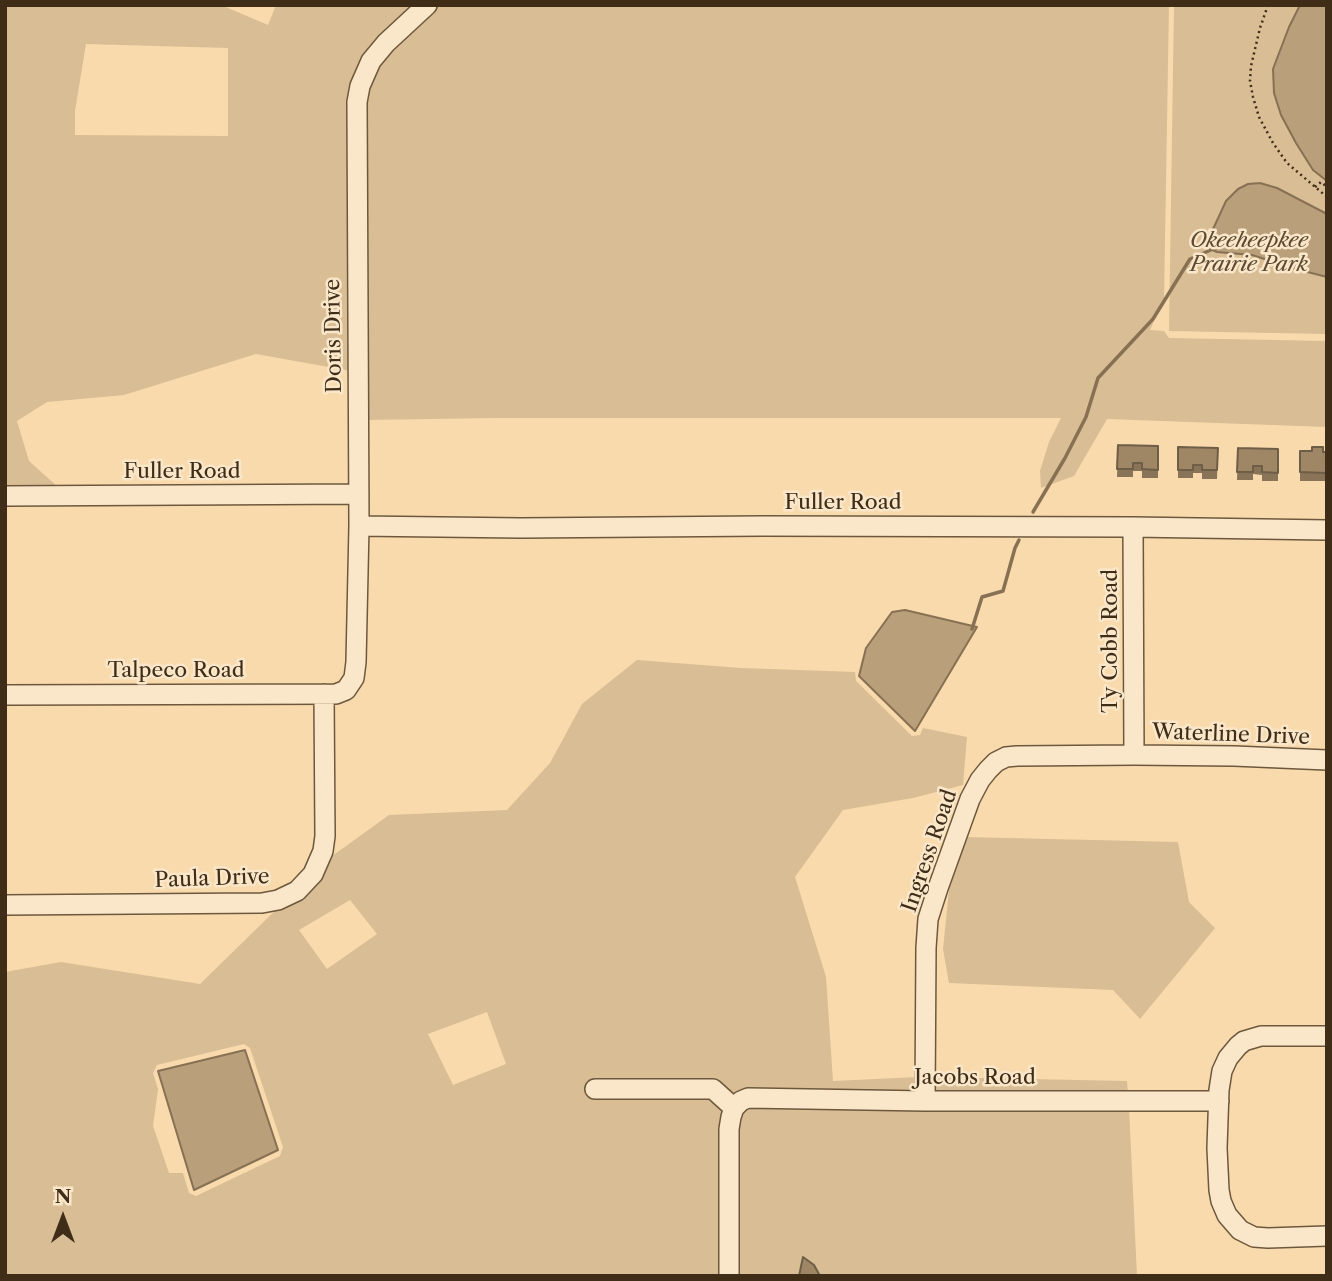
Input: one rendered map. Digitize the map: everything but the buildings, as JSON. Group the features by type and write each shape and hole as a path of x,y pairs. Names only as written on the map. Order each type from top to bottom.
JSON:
{"street":[{"name":"Doris Drive","path":"346,690 354,678 356,662 359,526 357,102 360,86 371,61 386,43 427,5"},
{"name":"Fuller Road","path":"5,496 359,494"},
{"name":"Fuller Road","path":"359,526 1133,527 1327,530"},
{"name":"Ty Cobb Road","path":"1133,527 1135,755"},
{"name":"Talpeco Road","path":"5,695 336,694 346,690"},
{"name":"Paula Drive","path":"5,905 262,904 297,891 308,881 323,851 324,694"},
{"name":"Waterline Drive","path":"1135,755 1327,760"},
{"name":"Ingress Road","path":"925,1101 925,975 929,919 970,799 980,780 996,762 1006,757 1135,755"},
{"path":"1327,1036 1261,1036 1244,1041 1238,1046 1228,1058 1223,1071 1217,1148 1221,1201 1227,1215 1240,1230 1254,1237 1268,1238 1327,1236"},
{"path":"595,1089 713,1089 734,1108 729,1129 729,1276"},
{"name":"Jacobs Road","path":"734,1108 748,1098 1219,1101"}],"path":[{"path":"1268,5 1251,66 1250,81 1259,117 1287,163 1327,197"},
{"path":"1315,187 1321,182 1327,187"}],"green space":[{"path":"5,5 221,5 268,25 276,5 416,5 360,59 351,371 256,354 124,395 47,402 17,421 29,461 59,488 5,489","holes":["86,44 228,48 228,136 75,135 75,111"]},
{"path":"437,5 1169,5 1164,299 1150,330 1164,331 1169,338 1327,341 1327,427 1107,419 1074,476 1041,488 1040,471 1049,442 1061,418 364,420 364,103 371,74 390,48"},
{"name":"Okeeheepkee Prairie Park","path":"1174,5 1327,5 1327,334 1169,331"},
{"path":"637,660 741,668 855,672 856,681 912,736 920,735 923,728 967,737 963,785 913,798 843,810 795,877 826,977 833,1081 918,1077 913,1093 734,1098 589,1082 589,1097 711,1096 726,1110 722,1276 5,1276 5,972 61,962 200,984 328,859 389,815 507,810 550,763 582,704","holes":["350,900 377,934 327,969 299,930","487,1012 506,1064 453,1085 428,1034","244,1044 250,1048 283,1147 280,1156 196,1196 189,1193 183,1173 169,1173 153,1126 158,1089 153,1073 157,1065"]},
{"path":"964,837 1178,842 1189,902 1215,928 1140,1019 1113,990 949,983 943,949 951,871"},
{"path":"931,1077 1127,1081 1128,1093 931,1094"},
{"path":"744,1107 1129,1108 1137,1276 735,1276 735,1129"}],"shaded area":[{"path":"1300,5 1327,5 1327,181 1313,170 1296,143 1281,115 1274,93 1273,69"},
{"path":"1260,183 1277,188 1327,214 1327,277 1252,255 1210,249 1208,240 1226,201 1238,189 1248,184"},
{"path":"905,610 977,627 915,731 859,676 866,648 892,612"},
{"path":"245,1050 278,1150 194,1190 158,1071"}],"waterway":[{"path":"1033,512 1086,417 1098,378 1153,319 1190,259 1213,249"},
{"path":"972,629 982,597 1003,591 1019,540"}]}
